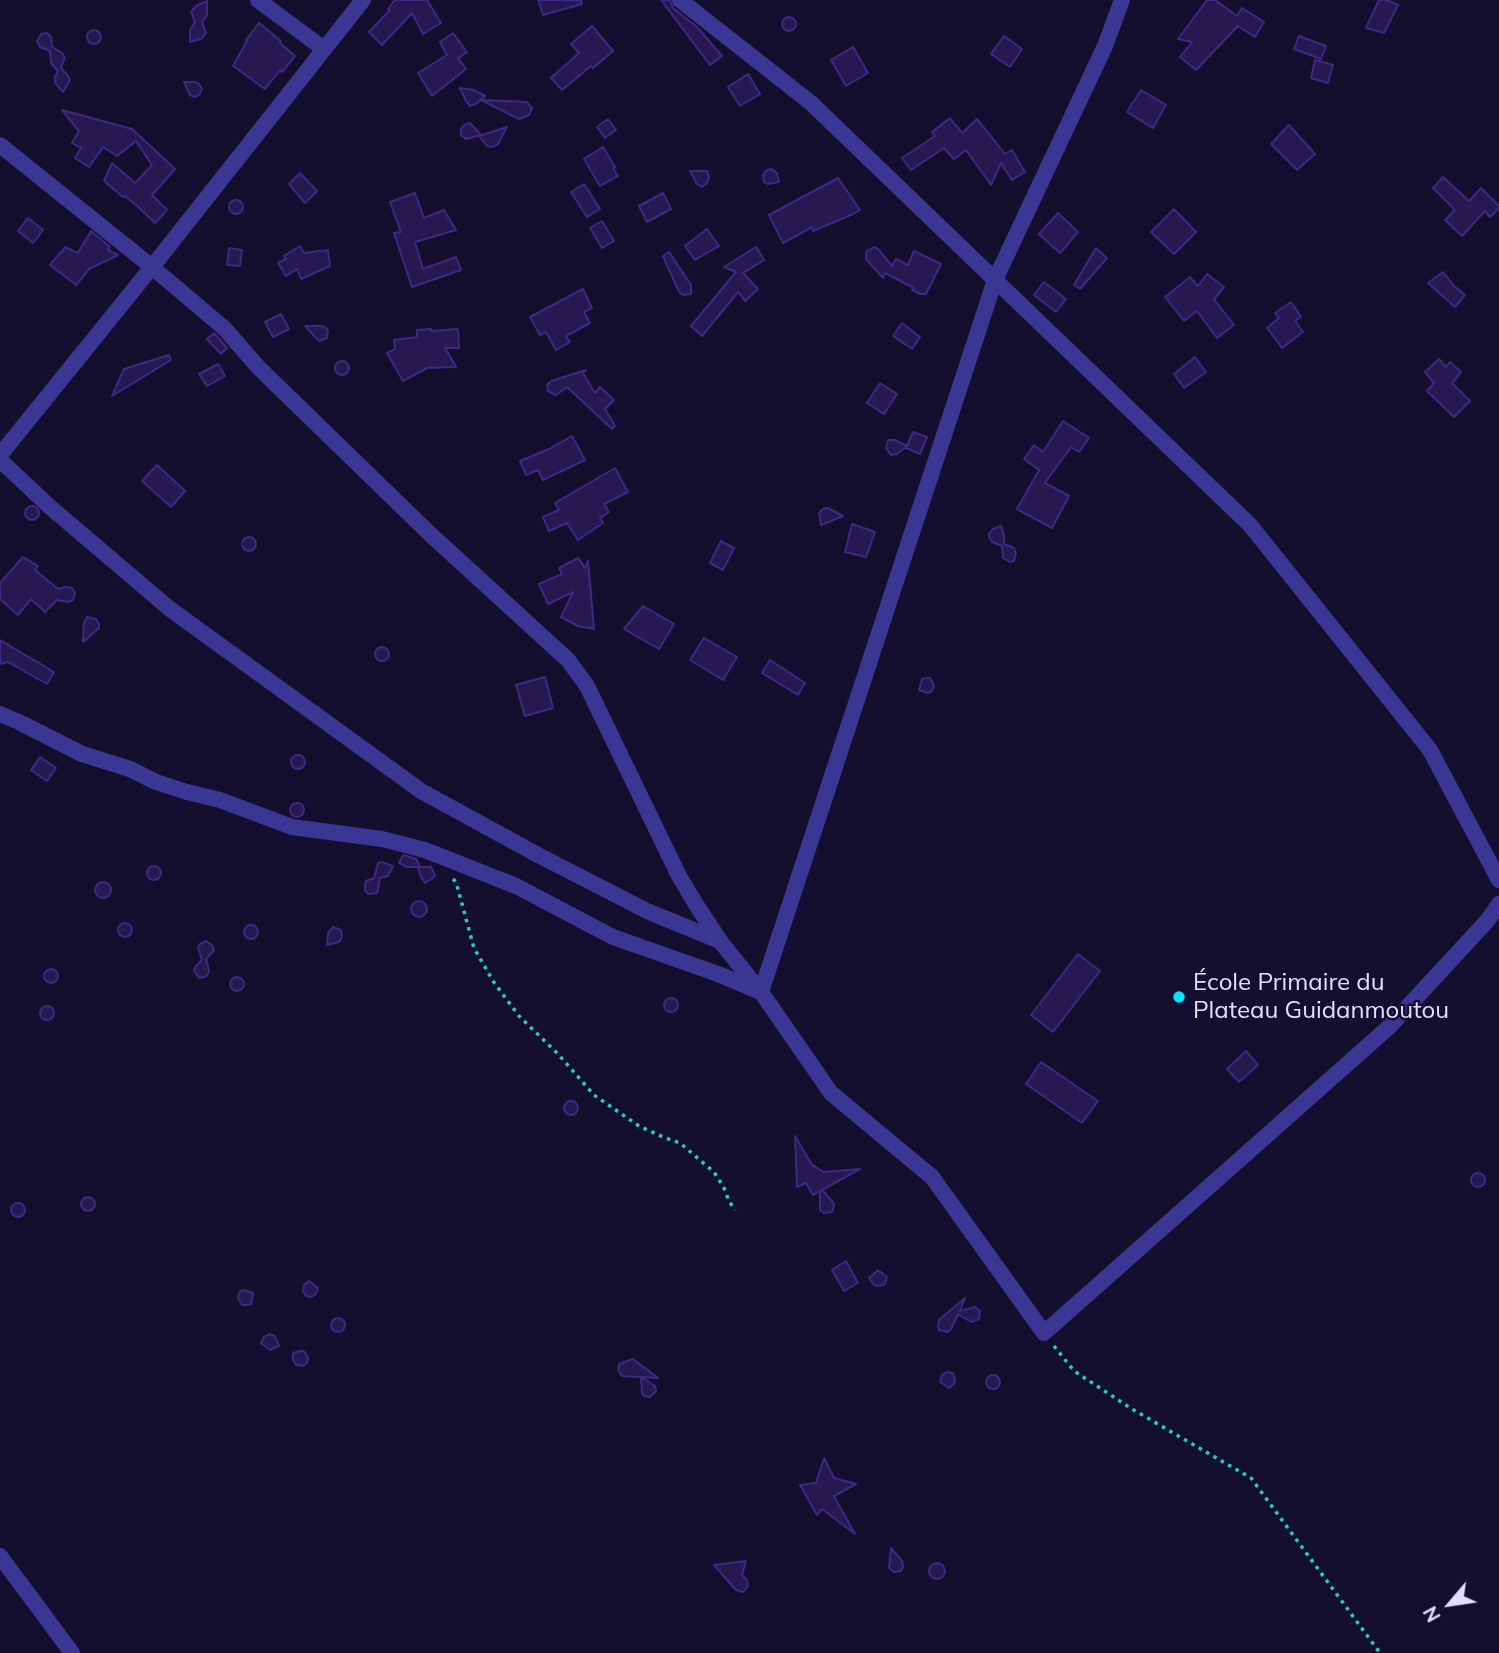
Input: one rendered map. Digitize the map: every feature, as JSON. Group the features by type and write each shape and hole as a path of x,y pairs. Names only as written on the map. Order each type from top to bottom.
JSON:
{"street":[{"path":"258,0 324,50"},
{"path":"363,0 0,458 50,508 170,609 422,791 647,911 720,941"},
{"path":"680,0 811,103 1250,525 1430,750 1499,880"},
{"path":"761,992 995,280 1105,46 1122,0"},
{"path":"0,145 152,267 223,328 259,368 430,534 568,660 587,686 679,876 720,941 761,992 831,1093 932,1177 1044,1333 1389,1027 1487,921 1499,904"},
{"path":"0,714 82,754 130,769 156,782 220,800 292,827 382,839 425,850 516,886 613,937 761,992"},
{"path":"0,1556 72,1653"}],"path":[{"path":"448,874 456,882 474,948 493,981 519,1016 558,1054 594,1095 639,1126 680,1143 714,1172 735,1210"},
{"path":"1044,1333 1074,1371 1132,1409 1251,1478 1380,1653"}],"building":[{"path":"395,0 427,0 441,23 423,34 412,13 382,45 369,32 390,10 388,9"},
{"path":"538,0 581,0 582,4 543,15"},
{"path":"661,0 670,0 673,8 697,27 722,56 710,65"},
{"path":"1207,0 1215,0 1237,16 1242,8 1264,22 1255,37 1238,26 1196,70 1180,57 1192,42 1178,39"},
{"path":"1379,0 1398,5 1384,33 1366,28"},
{"path":"207,1 207,15 202,22 206,33 201,39 190,42 190,30 195,22 191,12 196,6"},
{"path":"786,17 792,17 796,24 792,31 786,31 782,27 782,21"},
{"path":"259,23 295,56 265,89 233,66 246,40"},
{"path":"592,26 613,51 562,90 551,78 579,53 571,44"},
{"path":"91,30 97,30 101,37 97,44 91,44 87,40 87,34"},
{"path":"47,33 51,37 52,47 65,58 61,68 70,80 63,92 55,83 58,71 51,63 50,51 40,47 37,41 41,34"},
{"path":"453,33 467,52 458,58 466,69 432,96 418,73 447,55 440,42"},
{"path":"1004,36 1022,49 1010,67 991,54"},
{"path":"1299,36 1326,46 1321,59 1294,49"},
{"path":"853,47 868,73 846,86 831,60"},
{"path":"1315,60 1333,65 1328,83 1311,78"},
{"path":"748,74 760,94 740,106 728,87"},
{"path":"184,82 199,84 202,89 200,94 195,97 190,95"},
{"path":"460,88 474,90 485,96 470,106"},
{"path":"1141,90 1166,105 1153,128 1127,112"},
{"path":"481,100 527,102 532,108 529,115 519,119"},
{"path":"62,110 132,129 175,169 152,195 167,210 155,223 104,181 112,163 135,183 152,165 136,141 117,156 103,147 89,167 75,158 81,148 72,143 79,131"},
{"path":"950,118 962,133 977,119 1005,154 1012,150 1025,172 1012,180 1001,163 991,185 966,150 954,159 944,148 911,170 902,158 935,136 932,132"},
{"path":"608,119 616,130 605,138 597,127"},
{"path":"470,123 481,135 466,139 461,135 461,129"},
{"path":"1289,125 1315,154 1297,170 1271,144"},
{"path":"507,127 498,144 493,147 487,146 479,136"},
{"path":"603,147 618,176 600,186 584,159"},
{"path":"772,169 777,173 779,182 768,184 764,182 763,175"},
{"path":"690,171 707,171 707,183 702,187 697,184"},
{"path":"300,173 317,191 305,203 289,184"},
{"path":"1443,177 1469,201 1481,188 1499,208 1490,217 1485,211 1462,236 1445,220 1455,210 1433,188"},
{"path":"838,178 860,210 813,231 812,227 783,243 769,215"},
{"path":"584,184 600,209 587,217 571,192"},
{"path":"415,193 424,218 444,210 456,230 415,242 423,269 456,257 461,270 412,287 394,233 401,232 390,202"},
{"path":"663,193 671,209 647,222 639,206"},
{"path":"233,200 239,200 243,207 239,214 233,214 229,210 229,204"},
{"path":"1174,209 1196,232 1174,254 1151,232"},
{"path":"1058,213 1078,232 1060,253 1039,234"},
{"path":"28,218 43,230 33,243 18,231"},
{"path":"602,221 614,241 602,248 590,228"},
{"path":"707,229 719,246 695,260 685,246"},
{"path":"91,231 110,247 108,250 118,255 89,269 76,285 50,265 65,247 78,253"},
{"path":"300,246 304,253 328,250 330,266 301,279 297,269 286,276 278,263"},
{"path":"756,247 764,260 743,273 758,289 745,301 738,292 702,336 691,326 736,272 724,267"},
{"path":"874,247 892,266 896,259 908,265 914,251 941,264 926,294 912,290 914,288 885,273 883,278 866,259 866,252"},
{"path":"229,248 242,250 240,266 227,265"},
{"path":"1096,248 1107,258 1080,289 1074,285"},
{"path":"669,252 691,285 691,294 683,295 679,292 663,256"},
{"path":"1443,272 1465,295 1455,307 1428,283"},
{"path":"1207,274 1224,287 1214,299 1234,325 1217,338 1197,311 1184,321 1165,297 1190,277 1198,286"},
{"path":"1044,282 1066,299 1056,312 1034,295"},
{"path":"583,289 592,308 584,312 590,323 566,336 570,342 556,350 546,332 540,335 530,317"},
{"path":"1291,302 1301,317 1295,321 1303,332 1282,348 1267,328 1279,318 1275,313"},
{"path":"281,314 289,329 273,337 265,322"},
{"path":"902,323 920,337 912,349 893,336"},
{"path":"305,326 323,326 328,330 327,338 319,341"},
{"path":"458,329 459,348 445,348 456,367 427,368 403,381 387,353 395,349 394,340 417,337 417,330"},
{"path":"214,333 227,348 221,354 207,339"},
{"path":"169,355 171,360 112,396 124,369"},
{"path":"1195,357 1206,372 1184,388 1174,374"},
{"path":"1439,359 1446,367 1450,362 1461,372 1452,383 1470,401 1454,417 1427,391 1434,383 1425,372"},
{"path":"339,361 345,361 349,368 345,375 339,375 335,371 335,365"},
{"path":"218,364 225,376 207,386 199,374"},
{"path":"586,370 583,373 595,393 600,387 614,400 605,409 615,426 612,429 567,387 556,395 548,391 547,385 551,381"},
{"path":"880,383 897,394 884,414 867,403"},
{"path":"1063,421 1089,438 1079,452 1071,447 1045,483 1069,496 1052,528 1017,509 1039,470 1024,459 1034,445 1043,452"},
{"path":"913,432 927,437 920,454 906,448"},
{"path":"572,436 585,460 543,480 538,470 526,475 520,461"},
{"path":"888,440 895,440 907,446 891,455 886,448"},
{"path":"157,465 185,491 171,507 142,481"},
{"path":"615,468 628,492 604,504 609,512 600,518 603,523 578,540 567,523 549,531 543,517 559,510 555,503"},
{"path":"29,506 35,506 39,513 35,520 29,520 25,516 25,510"},
{"path":"828,508 843,516 821,525 819,513"},
{"path":"852,524 875,532 866,557 845,552"},
{"path":"1001,526 1004,544 1014,548 1016,553 1014,561 1003,558 1002,546 992,542 989,537 993,529"},
{"path":"246,537 252,537 256,544 252,551 246,551 242,547 242,541"},
{"path":"721,541 734,548 723,570 710,563"},
{"path":"23,557 38,566 35,570 58,589 72,588 75,593 73,600 57,600 45,612 31,599 18,615 0,599 0,583"},
{"path":"578,558 585,568 588,561 594,629 578,626 561,617 573,592 548,604 539,584 562,574 559,568"},
{"path":"643,606 674,624 659,649 624,629"},
{"path":"87,617 96,619 99,628 83,642 84,623"},
{"path":"704,638 737,657 723,680 690,660"},
{"path":"0,640 54,672 47,684 8,662 0,664"},
{"path":"379,647 385,647 389,654 385,661 379,661 375,657 375,651"},
{"path":"770,660 805,683 798,695 762,673"},
{"path":"545,677 553,708 525,716 516,685"},
{"path":"930,678 934,685 932,691 928,693 919,690 922,679"},
{"path":"295,755 301,755 305,762 301,769 295,769 291,765 291,759"},
{"path":"40,757 56,768 47,781 31,770"},
{"path":"294,803 300,803 304,810 300,817 294,817 290,813 290,807"},
{"path":"403,855 416,859 420,867 431,867 435,875 433,878 425,883 418,867 407,867 399,863"},
{"path":"378,863 393,866 388,876 380,878 377,893 368,894 365,890 366,881 374,878"},
{"path":"151,866 157,866 161,873 157,880 151,880 147,876 147,870"},
{"path":"103,882 111,890 103,898 95,890"},
{"path":"419,901 427,909 419,917 411,909"},
{"path":"122,923 128,923 132,930 128,937 122,937 118,933 118,927"},
{"path":"248,925 254,925 258,932 254,939 248,939 244,935 244,929"},
{"path":"333,927 341,930 342,937 339,942 327,945 328,933"},
{"path":"206,941 214,950 206,959 208,974 199,978 194,971 202,960 198,948"},
{"path":"1078,954 1100,971 1053,1032 1031,1015"},
{"path":"48,969 54,969 58,976 54,983 48,983 44,979 44,973"},
{"path":"234,977 240,977 244,984 240,991 234,991 230,987 230,981"},
{"path":"668,998 674,998 678,1005 674,1012 668,1012 664,1008 664,1002"},
{"path":"44,1006 50,1006 54,1013 50,1020 44,1020 40,1016 40,1010"},
{"path":"1246,1051 1258,1065 1239,1082 1227,1069"},
{"path":"1041,1062 1098,1101 1082,1123 1026,1084"},
{"path":"568,1101 574,1101 578,1108 574,1115 568,1115 564,1111 564,1105"},
{"path":"795,1136 812,1165 823,1172 860,1169 822,1190 833,1202 832,1212 824,1213 820,1210 820,1191 813,1195 806,1183 797,1187"},
{"path":"1475,1173 1481,1173 1485,1180 1481,1187 1475,1187 1471,1183 1471,1177"},
{"path":"85,1197 91,1197 95,1204 91,1211 85,1211 81,1207 81,1201"},
{"path":"15,1203 21,1203 25,1210 21,1217 15,1217 11,1213 11,1207"},
{"path":"846,1261 858,1283 844,1291 832,1270"},
{"path":"878,1270 887,1277 885,1284 880,1286 874,1285 869,1278"},
{"path":"309,1281 318,1288 316,1294 311,1297 306,1296 303,1291 304,1285"},
{"path":"240,1291 253,1293 251,1304 242,1305 238,1298"},
{"path":"965,1298 960,1311 975,1307 980,1311 979,1319 971,1322 958,1314 948,1332 939,1330 939,1320"},
{"path":"335,1318 341,1318 345,1325 341,1332 335,1332 331,1328 331,1322"},
{"path":"269,1334 275,1336 279,1346 270,1350 261,1343"},
{"path":"304,1351 308,1358 303,1366 296,1365 293,1360 293,1353"},
{"path":"633,1359 658,1378 622,1376 618,1370 619,1364"},
{"path":"953,1373 955,1379 949,1388 940,1382 942,1375"},
{"path":"990,1375 996,1375 1000,1382 996,1389 990,1389 986,1385 986,1379"},
{"path":"641,1377 655,1386 656,1391 650,1397 642,1393"},
{"path":"824,1458 834,1478 856,1484 834,1496 855,1534 822,1509 817,1515 800,1485 816,1483"},
{"path":"891,1548 902,1561 901,1571 894,1572 889,1568"},
{"path":"746,1561 742,1575 748,1586 743,1592 736,1590 714,1565"},
{"path":"937,1563 945,1571 937,1579 929,1571"}],"place":[{"name":"École Primaire du Plateau Guidanmoutou","path":"1179,997"}]}
